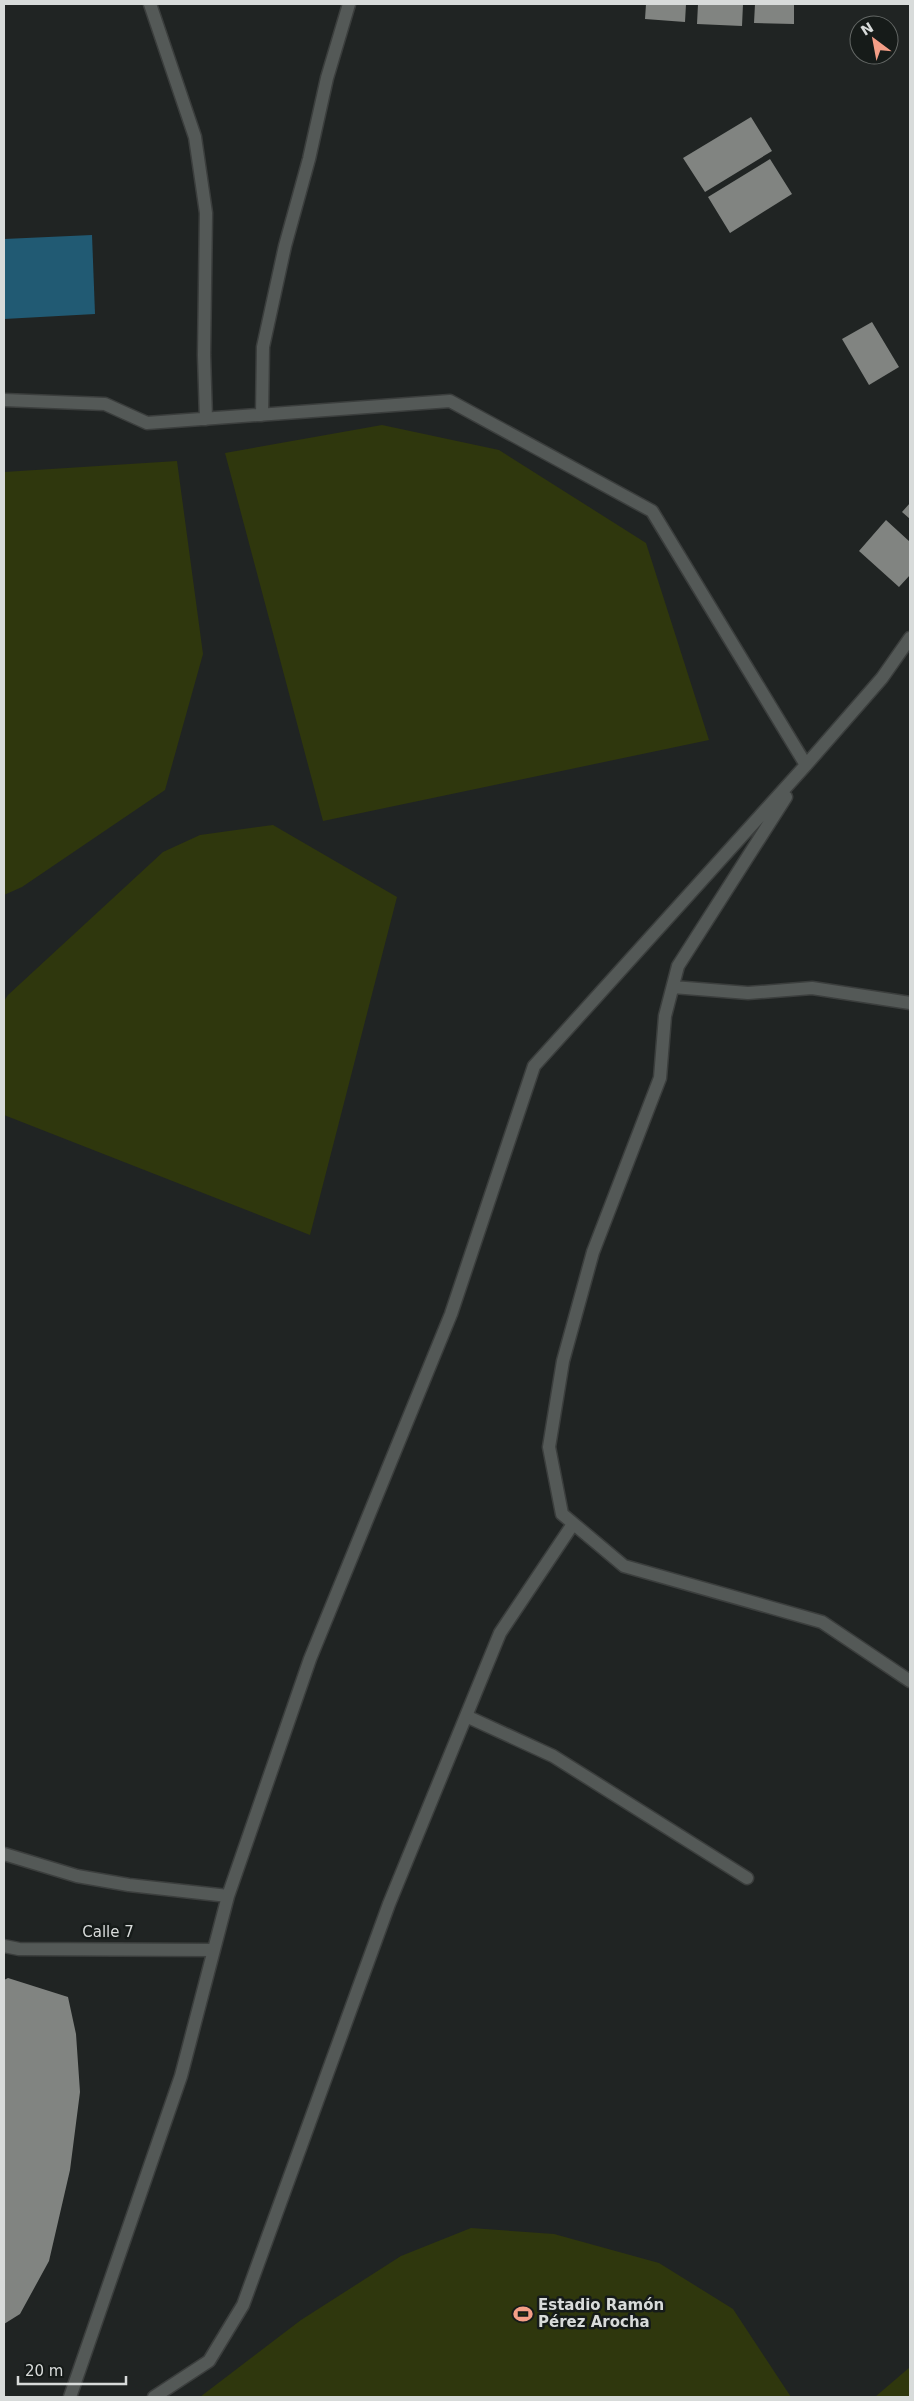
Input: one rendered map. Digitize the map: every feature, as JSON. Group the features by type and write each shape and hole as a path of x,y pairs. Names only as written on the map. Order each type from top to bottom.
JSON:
{"street":[{"path":"150,4 195,137 206,213 204,355 206,419"},
{"path":"262,415 263,347 285,246 349,4"},
{"path":"4,400 106,404 147,423 450,402 652,511 806,765"},
{"path":"70,2397 181,2076 203,1998 213,1950 228,1896 310,1659 451,1314 534,1066 806,765 882,678 910,638"},
{"path":"806,765 678,966 665,1016 660,1078 593,1252 563,1361 550,1447 562,1514 624,1566 822,1622 910,1681"},
{"path":"673,987 748,993 812,988 910,1003"},
{"path":"154,2397 209,2361 243,2305 389,1904 500,1633 573,1524"},
{"path":"466,1716 552,1756 747,1878"},
{"path":"4,1854 77,1876 129,1885 228,1896"},
{"name":"Calle 7","path":"4,1946 19,1948 213,1950"}],"green space":[{"path":"382,425 499,450 646,543 709,740 323,821 225,453"},
{"path":"177,461 203,654 165,790 22,887 4,895 4,472"},
{"path":"273,825 397,897 310,1235 4,1115 4,1001 8,995 163,852 200,835"},
{"name":"Estadio Ramón Pérez Arocha","path":"471,2228 554,2234 659,2263 733,2309 791,2397 200,2397 301,2320 401,2256"},
{"path":"910,2367 910,2397 875,2397"}],"water":[{"path":"92,235 95,314 4,319 4,239"}],"building":[{"path":"646,4 686,4 685,22 645,19"},
{"path":"698,4 743,4 742,26 697,24"},
{"path":"755,4 794,4 794,24 754,23"},
{"path":"751,117 772,151 705,192 683,158"},
{"path":"770,159 792,194 730,233 708,197"},
{"path":"872,322 899,367 869,385 842,339"},
{"path":"910,503 910,519 902,512"},
{"path":"886,520 910,542 910,575 899,587 859,551"},
{"path":"8,1978 68,1997 76,2034 80,2092 70,2170 49,2261 20,2314 4,2324 4,1980"}],"place":[{"name":"Estadio Ramón Pérez Arocha","path":"523,2314"}]}
